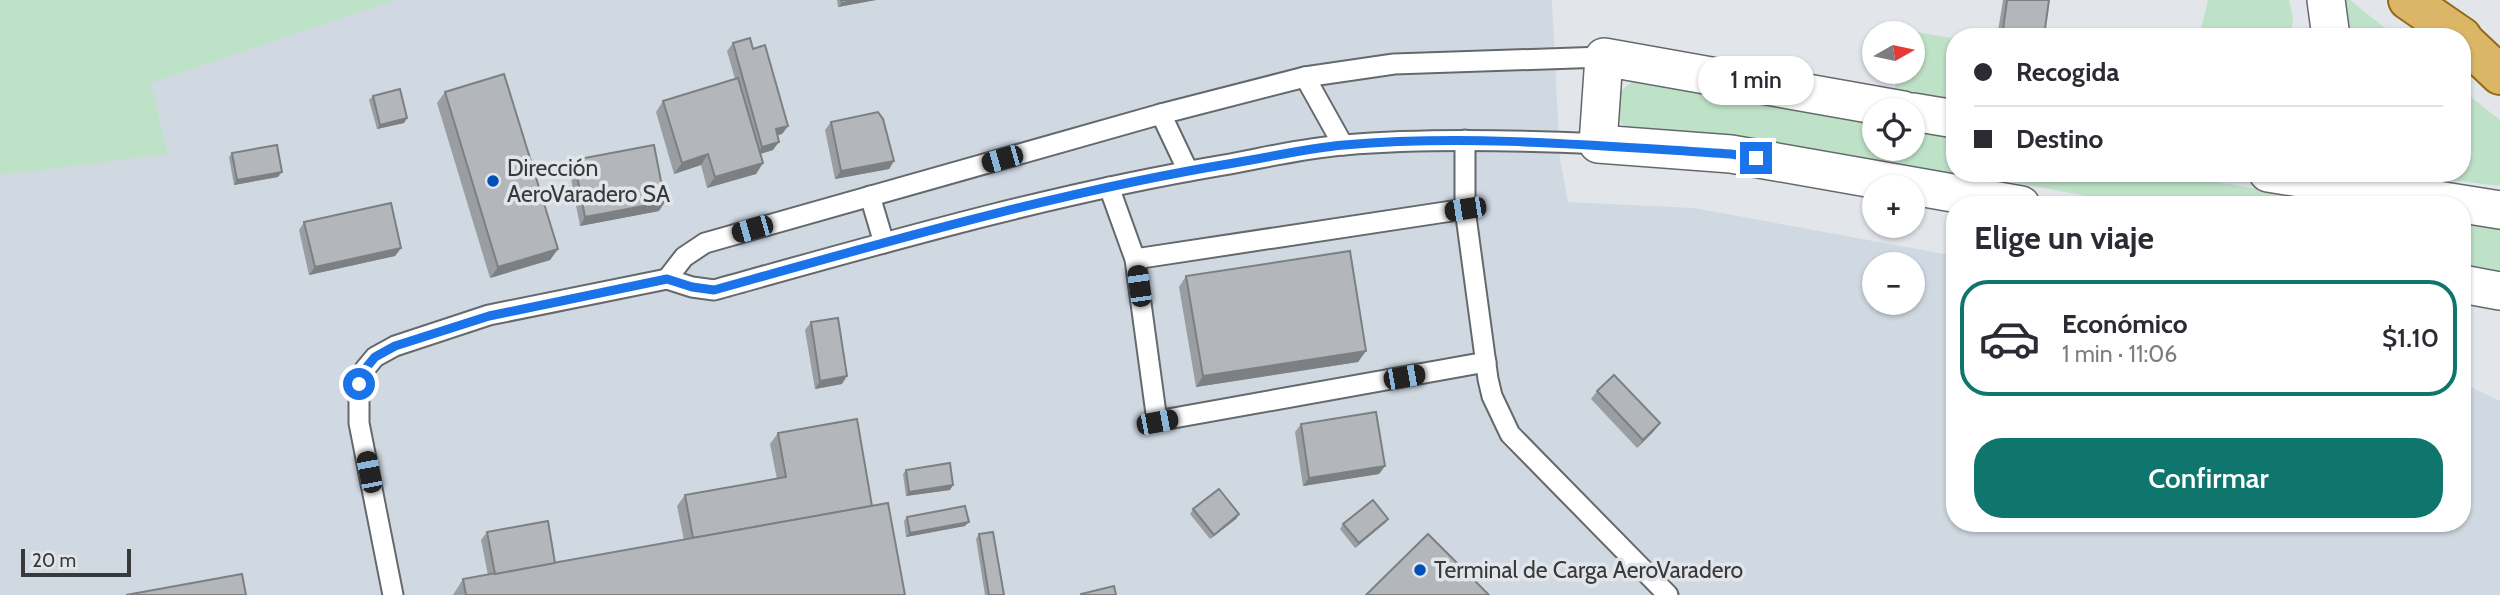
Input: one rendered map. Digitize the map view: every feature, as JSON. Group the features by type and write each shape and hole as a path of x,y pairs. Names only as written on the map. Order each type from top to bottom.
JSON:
{"main road":[{"path":"2408,0 2448,28"},
{"path":"2471,43 2500,62"},
{"path":"2471,47 2500,75"}],"street":[{"path":"2326,0 2330,28"},
{"path":"1862,103 1604,57 1598,144 1731,154 1970,196"},
{"path":"1925,114 1946,118"},
{"path":"2324,182 2412,196"},
{"path":"2471,205 2500,210"},
{"path":"2471,286 2500,291"}],"lane":[{"path":"667,279 684,257 705,243 1161,114 1305,77 1394,64 1604,57"},
{"path":"1305,77 1343,145"},
{"path":"1161,114 1188,171"},
{"path":"1465,141 1465,209 1492,396 1510,434 1668,595"},
{"path":"393,595 359,423 359,384 365,369 375,357 395,346 489,316 667,279 714,290 884,243 1109,187 1188,171 1343,145 1465,141 1598,144"},
{"path":"1109,187 1135,259 1157,422 1486,362"},
{"path":"870,196 884,243"},
{"path":"1135,259 1465,209"}],"shaded area":[{"path":"0,0 1552,0 1560,159 1568,202 1694,208 1946,254 1946,532 2471,532 2471,387 2500,401 2500,595 0,595"}],"green space":[{"path":"0,0 395,0 151,83 168,154 0,175"},
{"path":"2208,0 2289,0 2293,17 2292,28 2201,28"},
{"path":"2338,0 2350,0 2385,28 2343,28"},
{"path":"1925,33 1946,37 1946,104 1894,95 1895,84 1925,84"},
{"path":"1632,82 1670,83 1862,118 1862,161 1925,161 1925,129 1946,133 1946,172 1630,132 1617,118 1618,93"},
{"path":"2471,97 2500,120 2500,186 2467,182 2471,182"},
{"path":"2011,182 2216,182 2299,196 2087,196"},
{"path":"2471,223 2500,228 2500,272 2471,267"}],"building":[{"path":"2007,0 2049,0 2045,28 2003,28"},
{"path":"750,38 753,49 765,45 788,126 776,129 779,142 762,147 733,43"},
{"name":"Dirección AeroVaradero SA","path":"504,74 558,249 498,267 445,92"},
{"path":"738,78 763,163 715,177 708,154 682,163 663,101"},
{"path":"400,89 407,118 380,125 373,96"},
{"path":"878,112 883,119 894,161 841,171 831,122"},
{"path":"277,145 282,172 237,180 232,153"},
{"path":"654,145 665,202 585,217 574,160"},
{"path":"391,203 401,248 315,267 304,222"},
{"path":"1350,251 1366,351 1203,376 1186,276"},
{"path":"838,318 847,376 820,381 811,322"},
{"path":"1614,375 1660,423 1643,440 1597,391"},
{"path":"1376,412 1385,466 1309,478 1301,424"},
{"path":"857,419 872,506 693,538 685,495 786,477 778,433"},
{"path":"950,463 953,485 909,492 906,470"},
{"path":"1219,489 1239,514 1214,535 1193,509"},
{"path":"1373,500 1388,519 1359,543 1343,524"},
{"path":"888,503 905,595 466,595 463,579"},
{"path":"965,506 969,522 910,533 907,517"},
{"path":"548,521 555,563 495,574 487,532"},
{"path":"993,532 1004,595 989,595 979,534"},
{"name":"Terminal de Carga AeroVaradero","path":"1428,534 1489,595 1366,595"},
{"path":"242,574 246,595 126,595"},
{"path":"1114,586 1116,595 1081,595 1081,594"}],"place":[{"name":"Dirección AeroVaradero SA","path":"493,181"},
{"name":"Terminal de Carga AeroVaradero","path":"1420,570"}],"route":[{"path":"359,384 365,369 375,357 395,346 489,316 667,279 714,290 884,243 1090,191 1188,171 1343,145 1465,141 1559,142 1756,158"}]}
